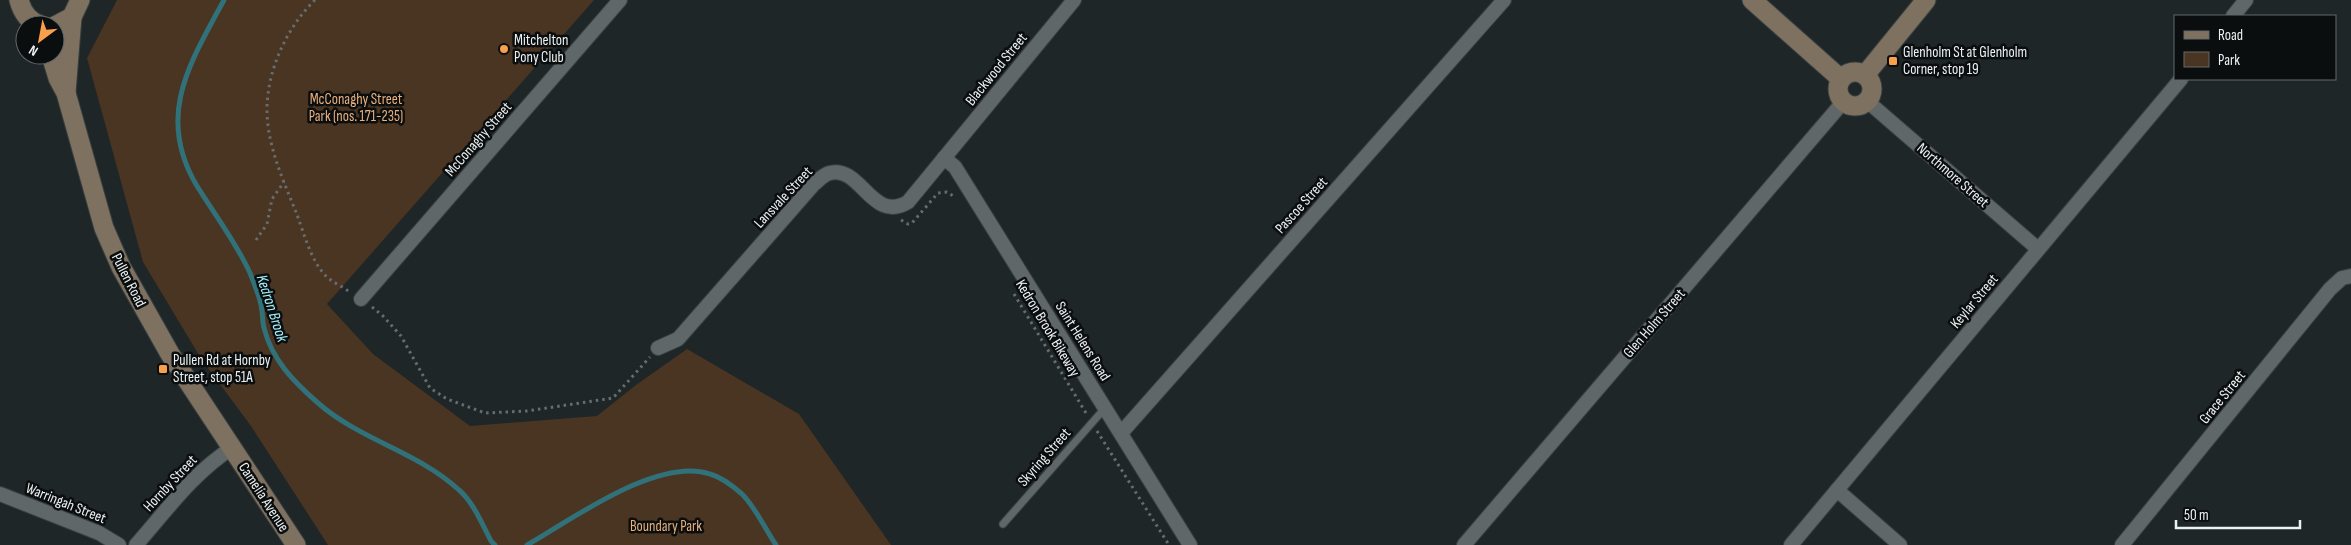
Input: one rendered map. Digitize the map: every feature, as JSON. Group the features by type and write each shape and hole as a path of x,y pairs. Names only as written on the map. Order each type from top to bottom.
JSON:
{"street":[{"path":"19,0 21,9 26,15"},
{"name":"McConaghy Street","path":"361,299 620,0"},
{"name":"Blackwood Street","path":"944,158 1074,0"},
{"name":"Pascoe Street","path":"1122,432 1504,0"},
{"path":"1752,0 1841,79"},
{"path":"1865,75 1926,0"},
{"path":"2234,15 2246,0"},
{"path":"65,17 78,6"},
{"name":"Pullen Road","path":"66,93 78,6"},
{"name":"Pullen Road","path":"54,65 66,93 104,228 121,267 170,354 232,448"},
{"path":"1852,72 1865,75 1872,86 1872,94 1867,101 1855,105 1844,101 1838,89 1841,79 1852,72"},
{"name":"Keylar Street","path":"1792,545 2180,80"},
{"name":"Glen Holm Street","path":"1464,545 1844,101"},
{"name":"Northmore Street","path":"1867,101 2038,249"},
{"path":"891,208 900,207 908,202 944,158"},
{"name":"Saint Helens Road","path":"944,158 955,167 1122,432 1190,545"},
{"name":"Lansvale Street","path":"658,348 678,339 814,184 828,173 837,172 845,174 882,204 891,208"},
{"name":"Grace Street","path":"2122,545 2330,289 2342,278 2351,276"},
{"name":"Hornby Street","path":"136,545 201,473 217,458 232,448"},
{"name":"Camelia Avenue","path":"232,448 296,545"},
{"path":"1837,490 1900,545"},
{"name":"Warringah Street","path":"0,494 99,533 119,545"}],"lane":[{"name":"Skyring Street","path":"1003,524 1106,408"}],"path":[{"path":"256,240 267,224 272,199 284,182"},
{"path":"891,208 908,224 912,223 938,193 948,192 955,196 960,205"},
{"name":"Kedron Brook Bikeway","path":"1011,289 1169,545"}],"green space":[{"path":"117,0 594,0 327,304 373,354 470,426 597,416 636,385 687,349 799,414 891,545 328,545 251,426 202,360 143,262 87,58"}],"waterway":[{"name":"Kedron Brook","path":"224,0 189,68 182,90 178,113 179,136 185,160 197,186 232,239 250,273 259,297 264,328 272,350 292,378 334,416 426,466 459,490 473,507 495,545"},
{"name":"Kedron Brook","path":"527,545 616,493 666,474 689,471 714,475 739,491 752,506 776,545"}],"place":[{"name":"Mitchelton Pony Club","path":"504,49"},
{"name":"Glenholm St at Glenholm Corner, stop 19","path":"1893,61"},
{"name":"Pullen Rd at Hornby Street, stop 51A","path":"163,369"}],"park label":[{"name":"McConaghy Street Park (nos. 171-235)","path":"356,108"},
{"name":"Boundary Park","path":"666,526"}]}
